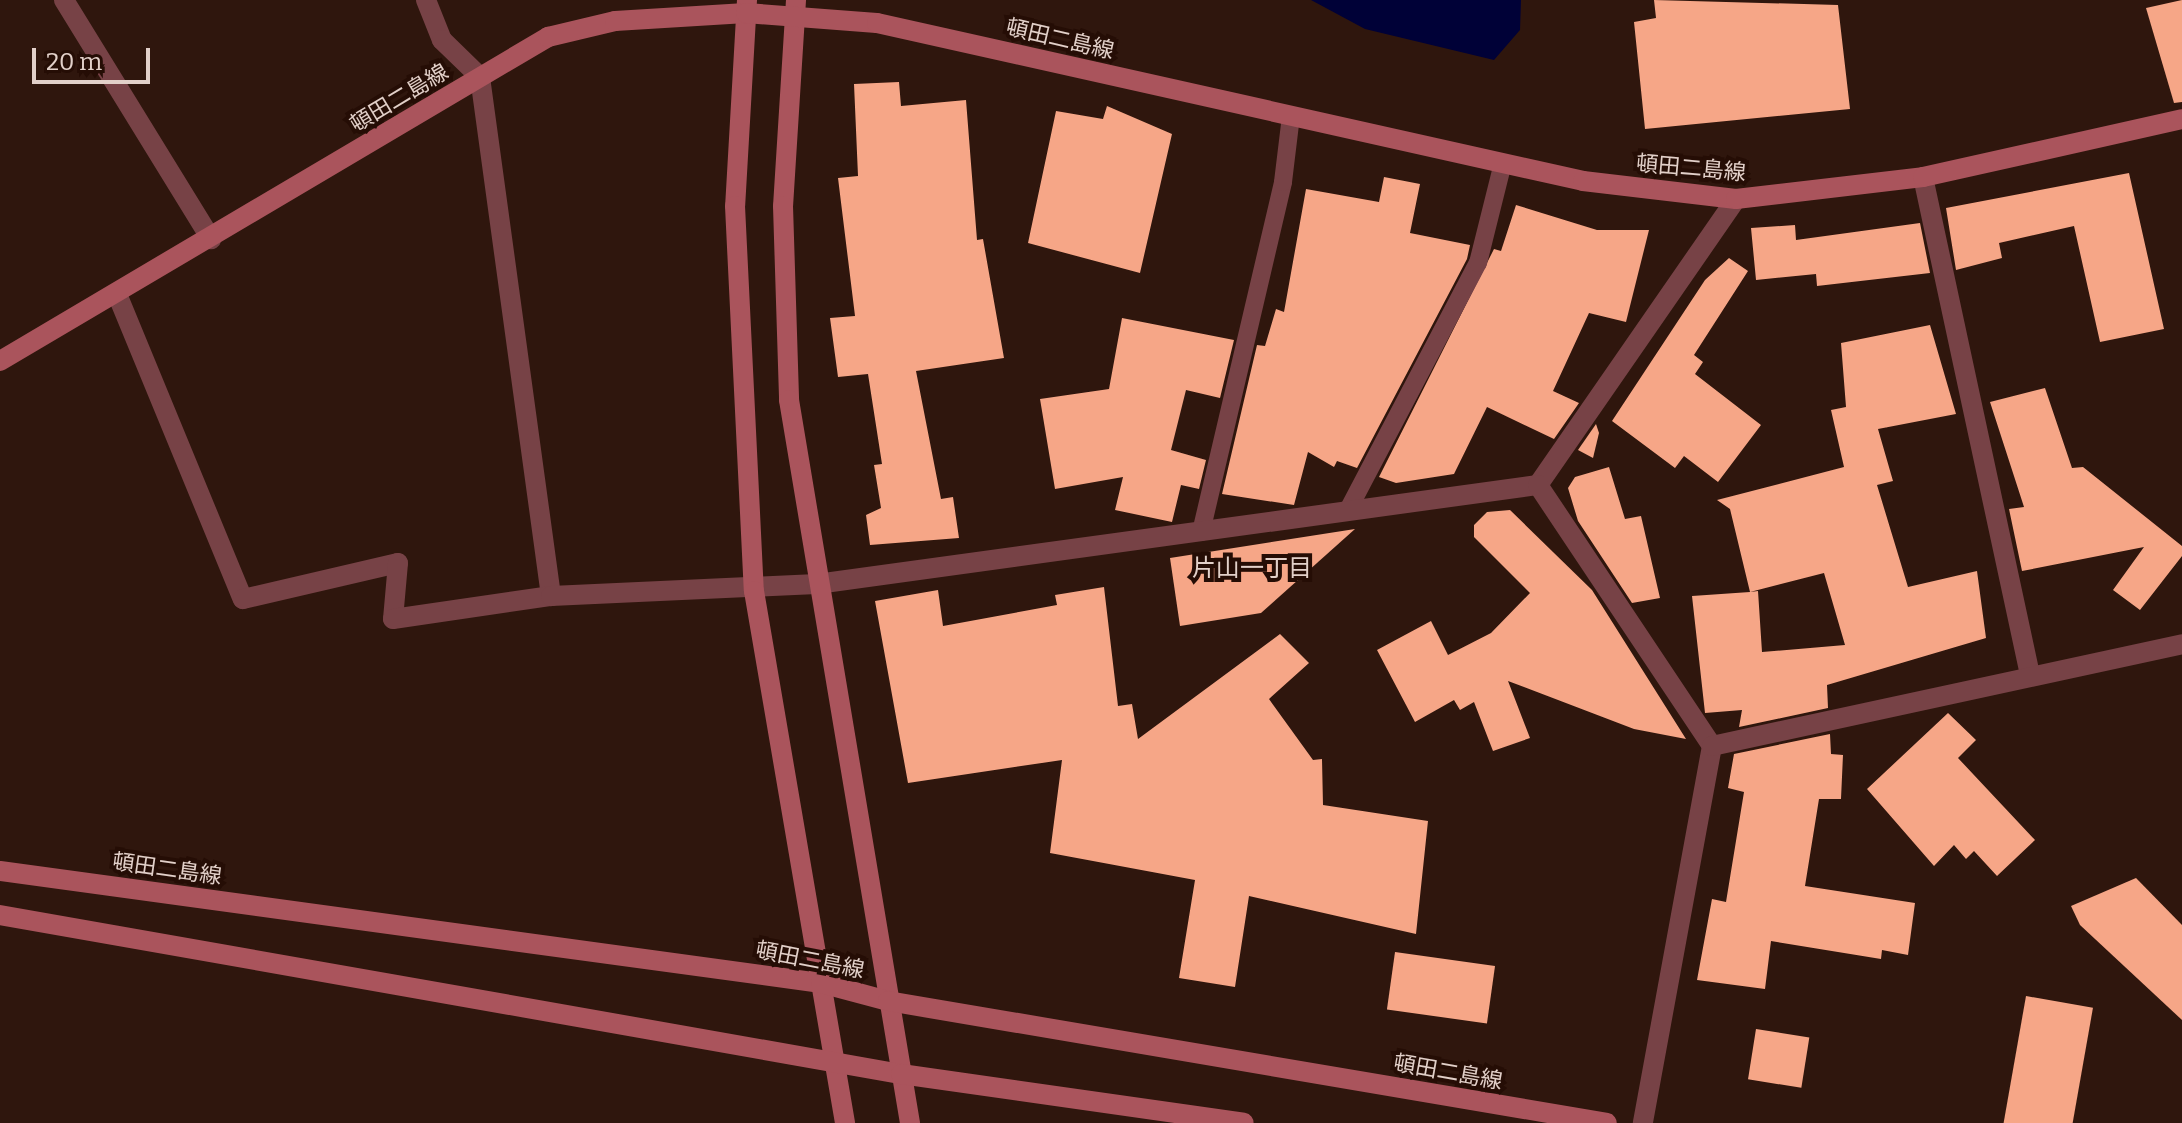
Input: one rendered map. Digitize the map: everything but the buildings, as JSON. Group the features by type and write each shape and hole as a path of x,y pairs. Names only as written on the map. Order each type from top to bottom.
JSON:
{"main road":[{"name":"頓田二島線","path":"0,361 548,37 615,21 747,6 795,8 877,23 1583,181 1736,199 1923,177 2182,119"},
{"path":"747,6 735,206 754,591 845,1123"},
{"path":"795,8 783,206 789,400 817,584 910,1123"},
{"name":"頓田二島線","path":"0,871 821,983 888,1001 1607,1123"},
{"path":"0,915 832,1057 901,1074 1244,1123"}],"street":[{"path":"64,0 211,239"},
{"path":"426,0 442,40 480,77 551,596"},
{"path":"1923,177 2030,675"},
{"path":"117,294 243,599 398,563 393,619 551,596 754,591 817,584 1538,485 1736,199"},
{"path":"1538,485 1712,746 1643,1123"},
{"path":"1712,746 2182,644"}],"lane":[{"path":"1201,532 1283,182 1291,116"},
{"path":"1347,512 1478,263 1503,163"}],"shaded area":[{"path":"1311,0 1521,0 1520,30 1494,60 1365,29"}],"district":[{"name":"片山一丁目","path":"1252,569"}]}
